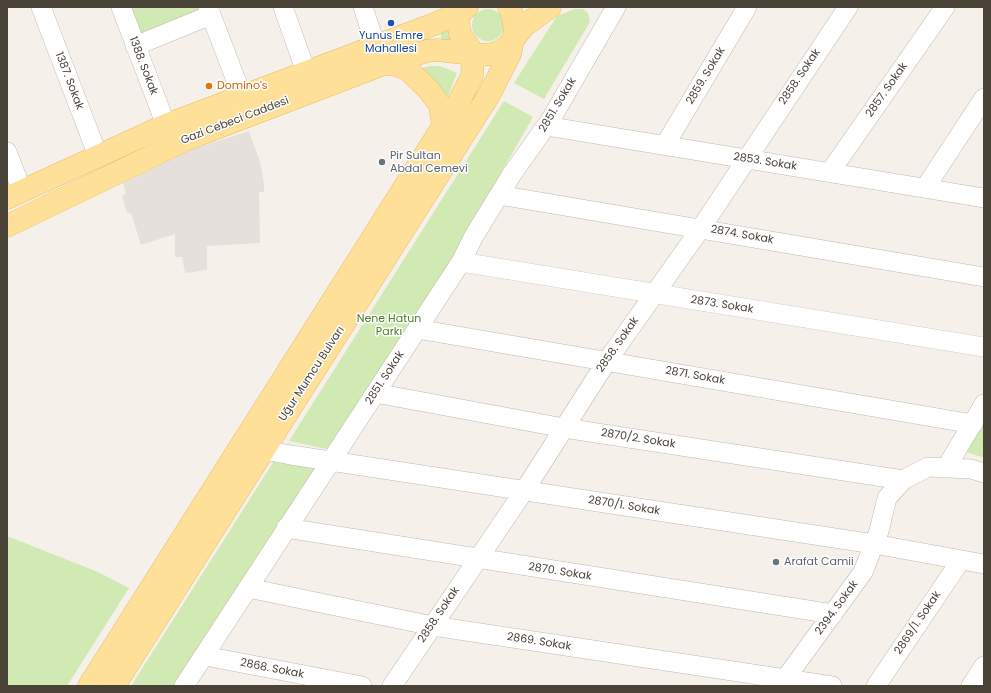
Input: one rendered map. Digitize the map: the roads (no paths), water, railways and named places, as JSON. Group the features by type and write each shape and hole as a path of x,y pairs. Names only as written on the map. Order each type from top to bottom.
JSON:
{"main road":[{"path":"508,7 515,24 513,39"},
{"name":"Gazi Cebeci Caddesi","path":"14,194 166,125 306,72 380,55 444,50 492,54 504,49 524,26 550,7"},
{"name":"Gazi Cebeci Caddesi","path":"7,226 185,140 380,55 462,9"},
{"path":"462,9 458,21 460,34 473,53"},
{"name":"Uğur Mumcu Bulvarı","path":"114,686 488,95 506,65 513,39"},
{"name":"Uğur Mumcu Bulvarı","path":"89,686 459,101 472,76 473,53"},
{"path":"380,55 396,65 408,70 427,88 440,105 443,127"}],"street":[{"name":"1388. Sokak","path":"121,7 166,125"},
{"path":"283,7 306,72"},
{"path":"363,7 380,55"},
{"path":"599,7 604,26"},
{"name":"2851. Sokak","path":"184,686 461,262 474,236 499,195 546,126 616,7"},
{"name":"2859. Sokak","path":"665,145 747,7"},
{"name":"2858. Sokak","path":"392,686 524,491 607,361 701,228 745,159 848,7"},
{"name":"2857. Sokak","path":"830,172 945,7"},
{"name":"1387. Sokak","path":"46,9 98,156"},
{"path":"135,46 210,11 242,96"},
{"path":"925,188 984,98"},
{"name":"2853. Sokak","path":"546,126 984,198"},
{"path":"7,152 14,194"},
{"name":"2874. Sokak","path":"499,195 984,277"},
{"name":"2873. Sokak","path":"461,262 984,347"},
{"name":"2871. Sokak","path":"417,329 973,424"},
{"name":"2870/2. Sokak","path":"375,393 564,428 903,480"},
{"path":"946,468 984,404"},
{"name":"2870/1. Sokak","path":"264,450 874,544 984,564"},
{"name":"2394. Sokak","path":"782,682 863,572 874,544 887,498 903,480 928,467 971,469 984,473"},
{"name":"2870. Sokak","path":"286,528 833,614"},
{"name":"2869/1. Sokak","path":"876,686 961,560"},
{"name":"2869. Sokak","path":"248,588 433,626 782,682 832,686"},
{"name":"2868. Sokak","path":"205,656 362,686"},
{"path":"971,686 984,666"}],"place":[{"name":"Yunus Emre Mahallesi","path":"391,23"},
{"name":"Domino's","path":"209,86"},
{"name":"Pir Sultan Abdal Cemevi","path":"382,162"},
{"name":"Arafat Camii","path":"776,562"}],"park label":[{"name":"Nene Hatun Parkı","path":"389,325"}]}
